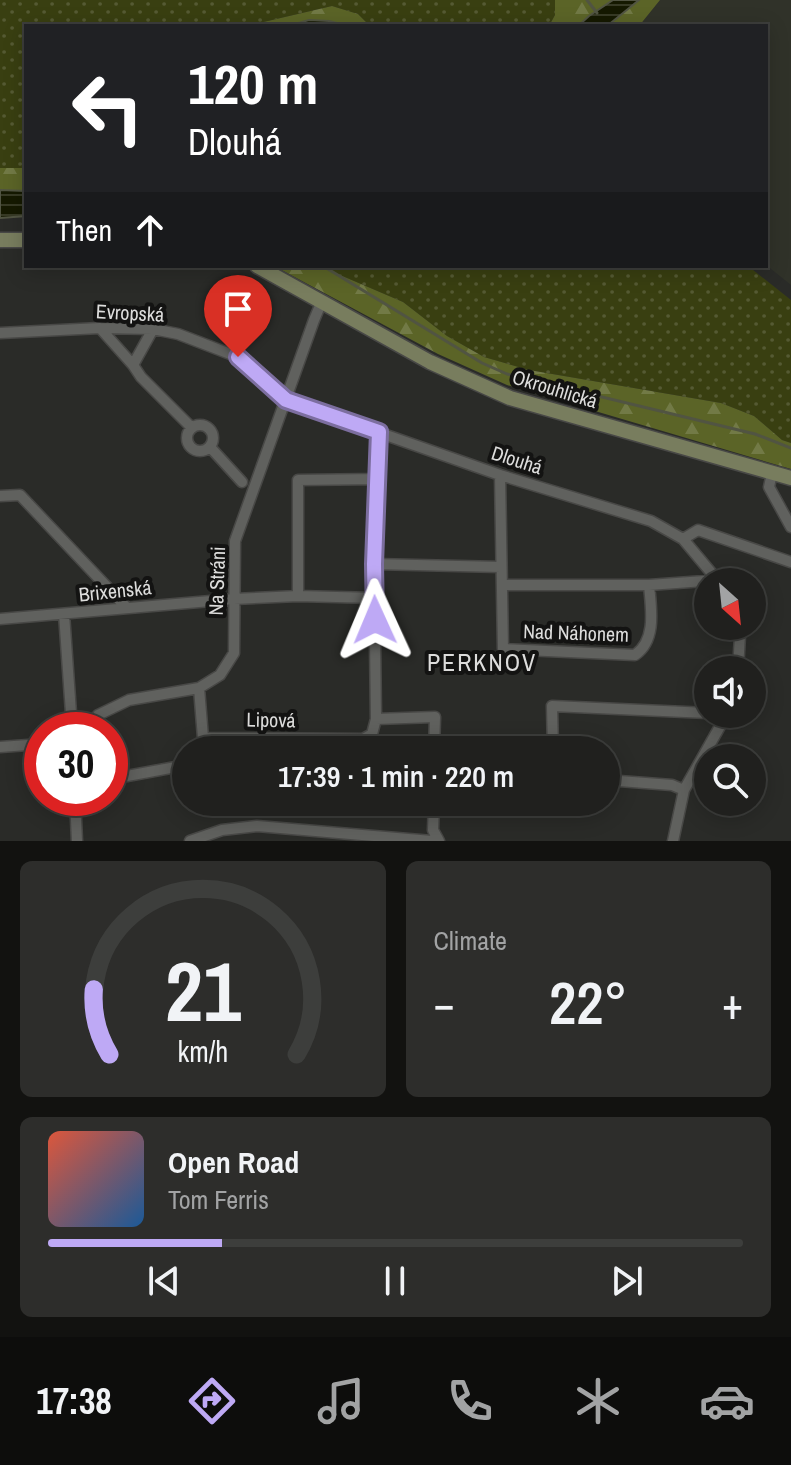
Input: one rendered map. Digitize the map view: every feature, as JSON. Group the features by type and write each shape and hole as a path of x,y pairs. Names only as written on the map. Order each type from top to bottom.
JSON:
{"main road":[{"path":"0,240 24,240"},
{"name":"Okrouhlická","path":"261,268 430,362 510,398 791,478"}],"street":[{"name":"Na Stráni","path":"199,688 220,675 234,653 235,541 322,301"},
{"name":"Evropská","path":"0,333 100,328 153,329 178,334 238,357 286,400"},
{"path":"100,328 141,377 192,428"},
{"path":"133,365 153,329"},
{"name":"Dlouhá","path":"286,400 500,475 651,521 683,539 707,568"},
{"path":"200,424 211,430 213,439 210,447 199,451 190,446 187,438 192,428 200,424"},
{"path":"379,432 374,564 376,719 435,717 434,736"},
{"path":"210,447 242,482"},
{"path":"772,473 769,487 791,527"},
{"path":"500,475 502,585 694,582"},
{"path":"298,596 298,480 378,479"},
{"path":"0,496 20,495 126,607"},
{"path":"683,539 698,530 791,562"},
{"path":"374,564 501,567"},
{"name":"Nad Náhonem","path":"502,585 503,649 628,656 643,649 650,635 649,585"},
{"name":"Brixenská","path":"0,619 234,599 298,596 375,598"},
{"path":"64,614 71,712"},
{"path":"104,712 129,700 199,688"},
{"name":"Lipová","path":"199,688 203,738 363,739 372,734 376,719"},
{"path":"553,736 552,706 694,713"},
{"path":"673,841 684,790 720,728"},
{"path":"0,747 24,745"},
{"path":"128,776 172,768"},
{"path":"620,781 672,785 684,790"},
{"path":"76,816 77,841"},
{"path":"434,816 433,830 439,841"},
{"path":"190,841 240,827 283,827 318,836 432,841"}],"shaded area":[{"path":"613,0 639,0 609,24 580,24"},
{"path":"660,0 791,0 791,285 768,267 768,24 641,24"},
{"path":"309,20 341,24 295,24"},
{"path":"0,190 24,191 24,216 0,218"}],"green space":[{"path":"0,0 555,0 555,15 550,24 368,24 358,14 332,6 255,24 24,24 24,168 0,168"},
{"path":"555,0 613,0 580,24 550,24 555,15"},
{"path":"639,0 660,0 641,24 609,24"},
{"path":"332,6 358,14 368,24 309,20 295,24 255,24"},
{"path":"0,168 24,168 24,191 0,190"},
{"path":"278,268 324,268 403,302 447,336 484,357 529,370 721,403 754,416 782,440 791,443 791,469 507,385 438,354"},
{"path":"324,268 751,268 791,300 791,443 782,440 754,416 721,403 529,370 484,357 447,336 403,302"}],"waterway":[{"path":"587,0 597,13"},
{"path":"326,268 482,363 507,374 755,434 791,448"}],"district":[{"name":"PERKNOV","path":"482,663"}],"route":[{"path":"238,357 286,400 379,432 375,620"}]}
